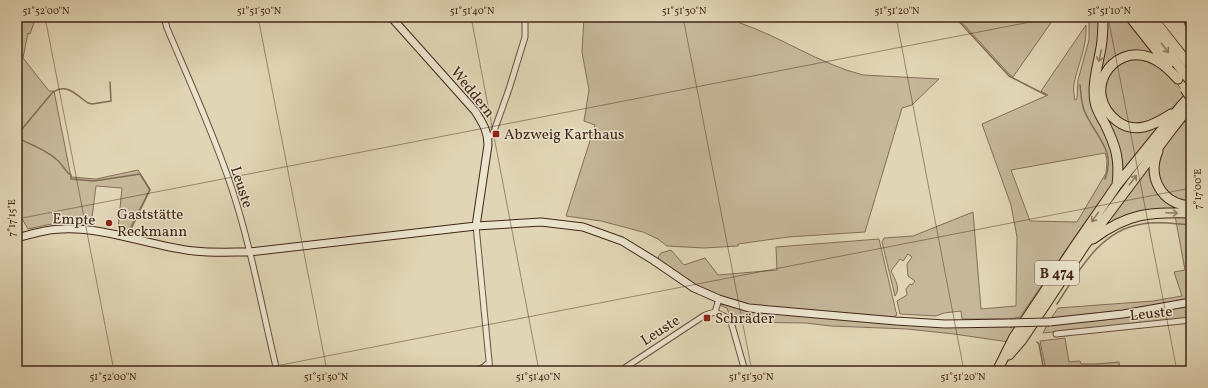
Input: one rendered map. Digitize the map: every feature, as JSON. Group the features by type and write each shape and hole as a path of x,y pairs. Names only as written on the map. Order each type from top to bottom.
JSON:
{"highway":[{"path":"1102,17 1102,42 1094,82 1094,95 1098,111 1114,142 1117,152 1117,185"},
{"path":"1130,17 1178,79"},
{"path":"1141,17 1189,91"},
{"path":"1152,17 1191,67"},
{"path":"1164,17 1191,50"},
{"path":"1177,17 1182,34 1191,50"},
{"path":"1181,106 1156,123 1144,128 1133,128 1121,124 1105,110 1100,95 1100,88 1107,71 1113,64 1123,58 1134,55 1149,57 1156,60 1167,68 1189,91"},
{"name":"B 474","path":"999,368 1014,337 1075,246 1117,185 1181,106 1189,91"},
{"name":"B 474","path":"999,368 1022,340 1085,245 1191,105"},
{"path":"1172,129 1160,146 1155,159 1155,178 1164,195 1174,202 1191,206"},
{"path":"1085,245 1121,221 1143,214 1162,212 1191,213"}],"main road":[{"name":"Weddern","path":"390,17 475,112 484,125 488,138 487,156 476,226"},
{"name":"Empte","path":"17,238 39,232 61,229 82,229 193,251 222,253 249,252 476,226 542,222 583,227 622,241 694,288 718,299 749,308 922,323 1010,323 1048,322 1123,314 1191,302"}],"street":[{"name":"Leuste","path":"164,17 167,28 231,186 249,252 277,371"},
{"path":"488,138 494,131 510,89 525,37 525,17"},
{"path":"476,226 490,371"},
{"path":"718,299 715,312 730,319 745,371"},
{"name":"Leuste","path":"620,371 705,314 715,312"},
{"name":"Leuste","path":"1056,334 1191,320"},
{"path":"480,370 489,362"}],"shaded area":[{"path":"17,17 36,17 30,34 28,33 23,58 49,91 54,91 71,177 96,179 138,170 150,189 129,230 118,229 122,188 96,186 91,225 61,222 28,229 22,218 18,206 22,189 17,188"},
{"path":"584,17 743,17 740,23 771,35 831,64 847,70 863,75 939,79 912,105 902,108 865,232 788,237 738,244 738,246 704,248 667,246 658,239 643,232 601,221 566,216 595,125 584,121 589,90 582,52"},
{"path":"957,17 1055,17 1013,77"},
{"path":"1089,17 1100,17 1092,80 1110,142 1115,176 1112,186 1085,222 1020,317 1013,319 962,319 961,311 944,313 936,316 900,314 897,301 907,295 906,289 915,281 908,276 907,264 912,257 908,254 903,261 900,259 891,271 897,287 897,293 895,296 882,242 884,238 913,236 973,212 981,309 1016,306 1017,237 1011,205 982,124 1048,95 1041,91 1086,25 1084,48 1074,86 1075,100 1077,99 1078,80 1089,40","holes":["1105,153 1107,160 1106,173 1077,222 1030,221 1011,170"]},
{"path":"1105,17 1126,17 1156,56 1124,54 1099,88 1118,125 1161,123 1122,174 1101,112 1097,82"},
{"path":"1180,17 1191,17 1191,44 1187,37"},
{"path":"1132,58 1151,60 1172,77 1185,94 1185,96 1167,112 1145,124 1131,124 1119,118 1106,102 1104,89 1107,77 1115,67"},
{"path":"1191,114 1191,203 1181,201 1166,191 1159,176 1158,167 1159,157 1163,148 1172,135"},
{"path":"1151,163 1153,177 1184,208 1160,210 1100,229"},
{"path":"1175,216 1191,216 1191,299 1120,312 1052,319 1058,308 1153,301 1182,296 1174,272 1185,270"},
{"path":"879,239 897,313 896,316 890,319 770,308 736,302 701,289 659,260 658,257 661,253 671,250 684,265 705,258 718,275 777,270 776,247"},
{"path":"719,305 902,325 1018,327 1009,342 907,329 831,326 806,323 738,322 729,314 727,308"},
{"path":"1191,305 1191,318 1043,333 1047,325"},
{"path":"1065,338 1069,362 1080,361 1081,364 1096,364 1119,362 1120,371 1046,371 1040,341"}],"waterway":[{"path":"955,17 1009,76 1046,95"},
{"path":"17,135 52,93 57,90 67,89 88,103 92,104 111,101 110,82"},
{"path":"1080,85 1084,110 1106,151 1108,169 1105,179"},
{"path":"17,138 52,155 71,175 71,179 94,181 140,174 150,190 131,229"},
{"path":"1057,304 1082,266 1102,244 1114,235 1127,228 1148,223 1191,225"},
{"path":"1037,342 1039,344 1044,371"}],"place":[{"name":"Abzweig Karthaus","path":"496,134"},
{"name":"Gaststätte Reckmann","path":"109,223"},
{"name":"Schräder","path":"707,318"}]}
